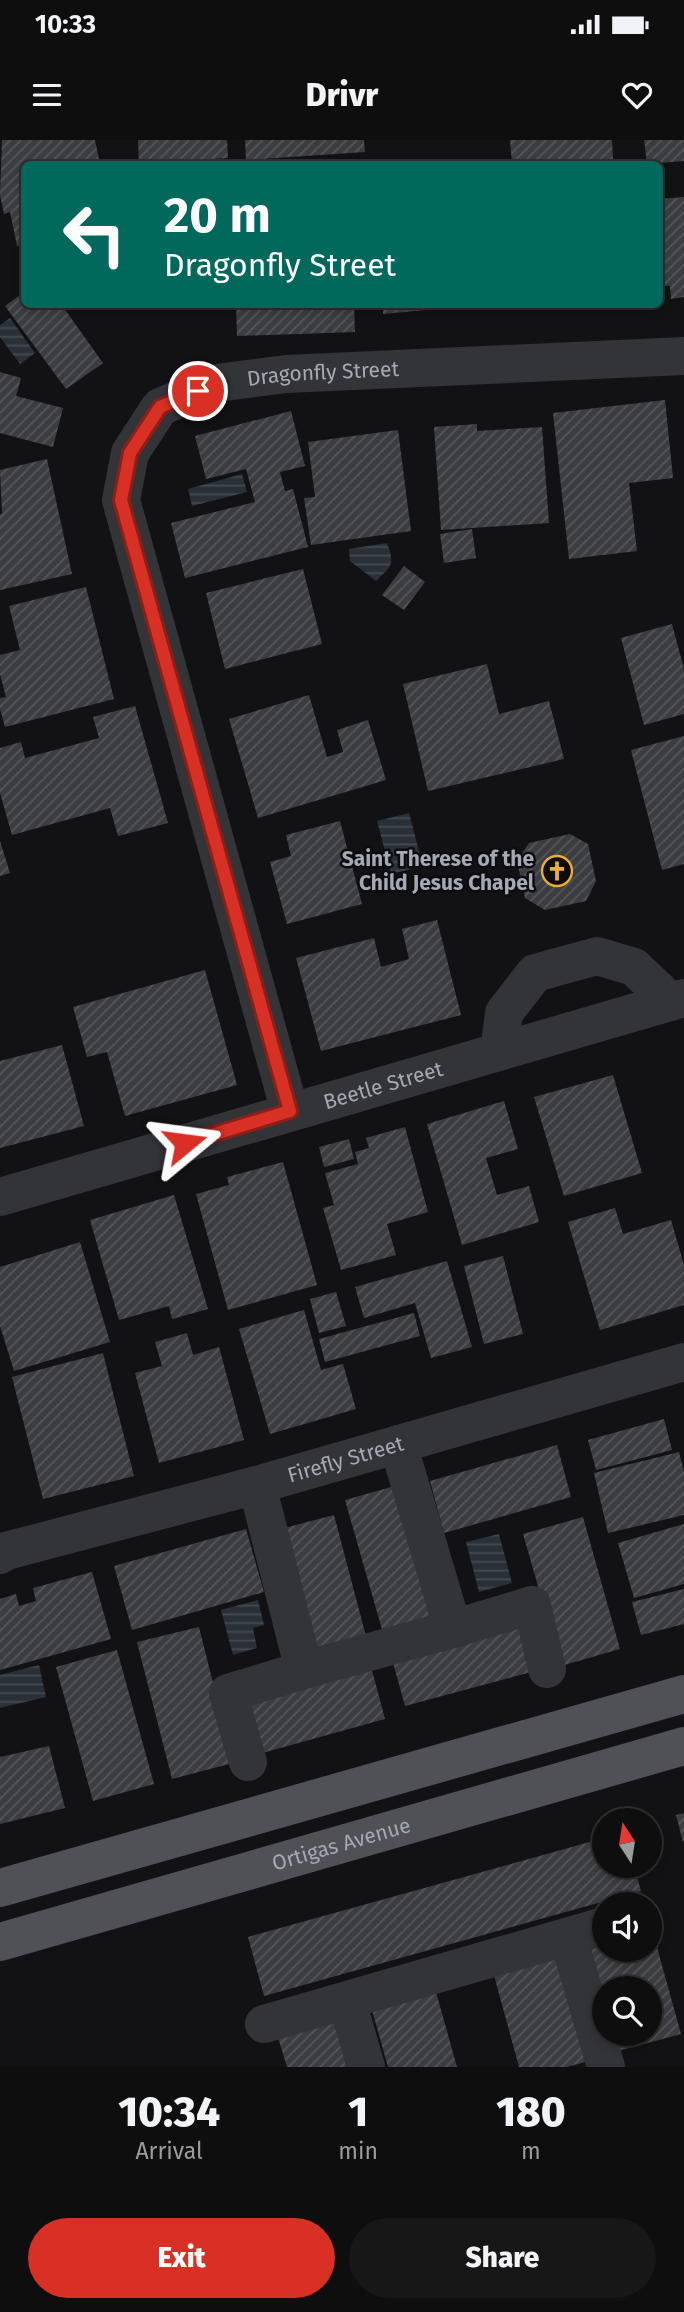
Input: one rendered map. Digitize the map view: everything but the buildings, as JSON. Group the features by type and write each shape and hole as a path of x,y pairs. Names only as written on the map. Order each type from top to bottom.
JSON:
{"main road":[{"path":"4,1885 684,1694"},
{"name":"Ortigas Avenue","path":"0,1942 684,1746"}],"street":[{"name":"Dragonfly Street","path":"290,1111 121,500 130,453 160,407 217,383 286,374 684,356"},
{"path":"499,1052 504,1013 535,973 597,956 634,967 678,1000"},
{"name":"Beetle Street","path":"0,1197 678,1000"},
{"name":"Firefly Street","path":"1,1546 257,1485 683,1366"},
{"path":"398,1444 453,1629"},
{"path":"257,1485 304,1670"},
{"path":"248,1762 228,1693 532,1605 547,1669"},
{"path":"264,2024 592,1930"},
{"path":"568,1937 606,2067"},
{"path":"347,2001 366,2067"}],"shaded area":[{"path":"10,318 35,353 20,364 0,337 0,325"},
{"path":"242,474 247,492 192,506 188,489"},
{"path":"387,543 391,556 390,564 376,581 350,561 349,549"},
{"path":"409,813 423,866 391,874 377,821"},
{"path":"499,1534 512,1583 479,1592 466,1542"},
{"path":"258,1600 264,1625 253,1628 257,1648 233,1655 221,1610"},
{"path":"39,1665 46,1697 0,1708 0,1675"}],"place":[{"name":"Saint Therese of the Child Jesus Chapel","path":"557,871"}],"route":[{"path":"185,1143 290,1111 121,500 130,453 160,407 198,391"}]}
